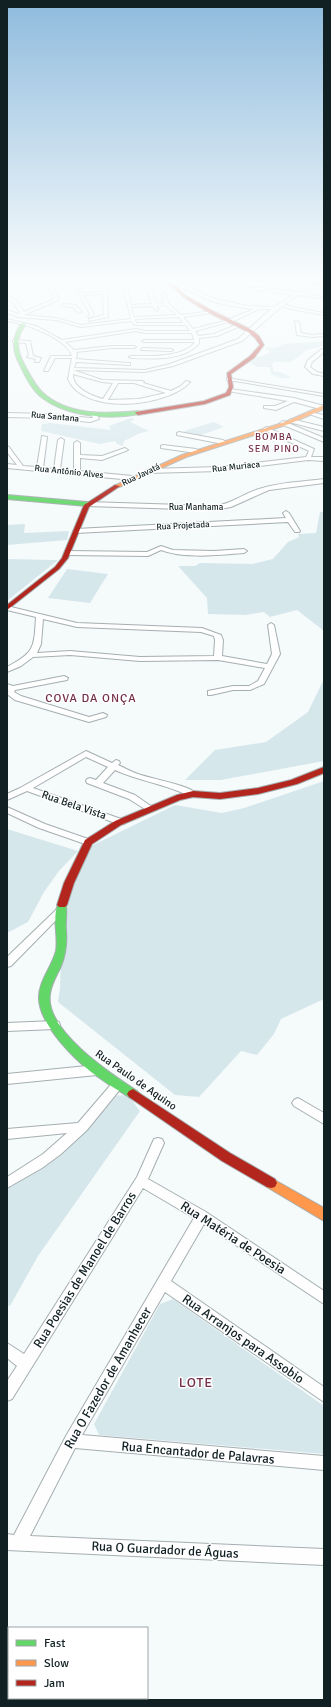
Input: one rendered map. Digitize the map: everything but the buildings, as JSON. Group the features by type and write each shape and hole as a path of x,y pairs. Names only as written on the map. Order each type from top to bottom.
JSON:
{"street":[{"path":"19,362 45,397 63,406 94,414 121,415 206,402 228,394 232,387 229,374 246,362"},
{"path":"46,370 50,362"},
{"path":"73,362 70,377 75,386 92,397 105,401 129,401 172,393 185,386 188,382"},
{"path":"119,362 128,364 127,371"},
{"path":"72,370 145,371 179,362"},
{"path":"309,362 307,367 315,373 324,375"},
{"path":"72,370 102,381 142,382"},
{"path":"229,379 324,395"},
{"path":"105,401 116,382"},
{"path":"136,383 172,393"},
{"path":"230,390 296,401 323,410"},
{"path":"266,407 276,408 296,401 311,392"},
{"path":"50,416 63,406"},
{"name":"Rua Javatá","path":"87,504 101,494 132,478 196,451 323,410"},
{"name":"Rua Santana","path":"7,415 50,416 90,420 96,419 94,414"},
{"path":"300,418 324,423"},
{"path":"287,422 324,429"},
{"path":"287,422 324,440"},
{"path":"266,429 312,450 308,458"},
{"path":"179,434 222,442"},
{"path":"40,468 44,438"},
{"path":"57,470 61,440"},
{"path":"77,443 77,472"},
{"path":"163,447 196,451"},
{"path":"7,448 21,467"},
{"path":"77,456 102,458 125,450"},
{"name":"Rua Muriaca","path":"148,471 237,468 308,458 324,459"},
{"name":"Rua Antônio Alves","path":"7,466 132,478"},
{"name":"Rua Manhama","path":"87,504 197,509 232,515 254,494 268,488 324,481"},
{"path":"7,497 87,504 68,553 57,568 7,608"},
{"path":"286,514 297,531"},
{"name":"Rua Projetada","path":"76,531 232,515 290,520"},
{"path":"68,553 148,554 161,548 172,552 214,553 244,551"},
{"path":"7,608 77,625 202,630 217,635 219,640 218,658"},
{"path":"7,670 32,655 38,647 40,616"},
{"path":"211,694 257,685 264,677 276,654 270,625"},
{"path":"32,655 70,653 140,659 218,658 269,667"},
{"path":"64,678 10,687 9,692 18,698 89,720 103,715"},
{"path":"7,797 86,754 115,765 135,776 181,789 193,794"},
{"path":"115,765 94,782 132,797 150,809"},
{"path":"7,810 42,826 88,842 121,822 177,798 193,794 220,796 258,791 294,782 324,770"},
{"name":"Rua Bela Vista","path":"26,788 121,822"},
{"path":"7,817 22,817"},
{"name":"Rua Paulo de Aquino","path":"88,842 68,883 62,910 62,944 60,955 46,988 44,998 44,1006 55,1026 78,1052 97,1070 226,1157 324,1215"},
{"path":"7,963 62,910"},
{"path":"7,1027 55,1026"},
{"path":"7,1079 97,1070"},
{"path":"7,1182 46,1159 83,1127 118,1084"},
{"path":"298,1103 324,1119"},
{"path":"7,1134 83,1127"},
{"name":"Rua Poesias de Manoel de Barros","path":"7,1394 141,1181 158,1143"},
{"name":"Rua Matéria de Poesia","path":"141,1181 202,1216 323,1295"},
{"name":"Rua O Fazedor de Amanhecer","path":"12,1542 202,1216"},
{"name":"Rua Arranjos para Assobio","path":"163,1283 324,1394"},
{"path":"7,1350 26,1364"},
{"name":"Rua Encantador de Palavras","path":"71,1441 324,1463"},
{"name":"Rua O Guardador de Águas","path":"12,1542 324,1557"}],"shaded area":[{"path":"251,362 291,362 274,362 272,364 274,372 280,372 292,378 279,377 271,374 270,367 258,367 250,363"},
{"path":"131,418 135,419 130,422 149,431 140,433 124,441 123,446 117,444 115,441 100,444 41,431 42,424 50,423 111,430 109,426"},
{"path":"214,422 224,427 195,437 184,431"},
{"path":"320,512 324,512 324,631 297,610 270,617 264,612 245,615 208,614 207,598 178,566 195,566 200,563 252,564 273,559 288,542 299,537 298,534 316,533"},
{"path":"25,524 24,533 69,531 67,540 7,545 7,525"},
{"path":"7,559 54,560 58,560 7,601"},
{"path":"67,569 108,574 90,603 48,598"},
{"path":"324,679 324,761 221,780 185,780 215,750 266,742 308,712"},
{"path":"324,781 324,999 281,1019 274,1034 257,1055 241,1051 199,1097 175,1095 58,1002 60,988 62,919 85,849 175,805 222,813 244,808"},
{"path":"7,829 78,851 59,871 44,892 28,922 7,933"},
{"path":"128,1095 140,1111 38,1256 10,1306 7,1305 7,1183 46,1159 108,1096"},
{"path":"173,1299 324,1406 324,1454 99,1435 94,1424 160,1304"}],"traffic: fast":[{"path":"20,362 35,387 51,402 75,411 87,413 113,415 138,413"},
{"path":"7,497 87,504"},
{"path":"62,905 61,947 56,965 46,987 44,999 46,1008 50,1018 57,1028 82,1057 98,1071 133,1094"}],"traffic: slow":[{"path":"117,486 184,456 287,423 324,407"},
{"path":"271,1183 324,1215"}],"traffic: jam":[{"path":"138,413 205,402 228,394 231,387 229,374 246,362"},
{"path":"7,608 57,568 65,558 86,506 117,486"},
{"path":"62,905 69,883 88,842 118,823 177,798 193,794 220,796 258,791 294,782 324,770"},
{"path":"133,1094 226,1157 271,1183"}],"district":[{"name":"BOMBA SEM PINO","path":"274,442"},
{"name":"COVA DA ONÇA","path":"91,698"},
{"name":"LOTE","path":"196,1382"}]}
